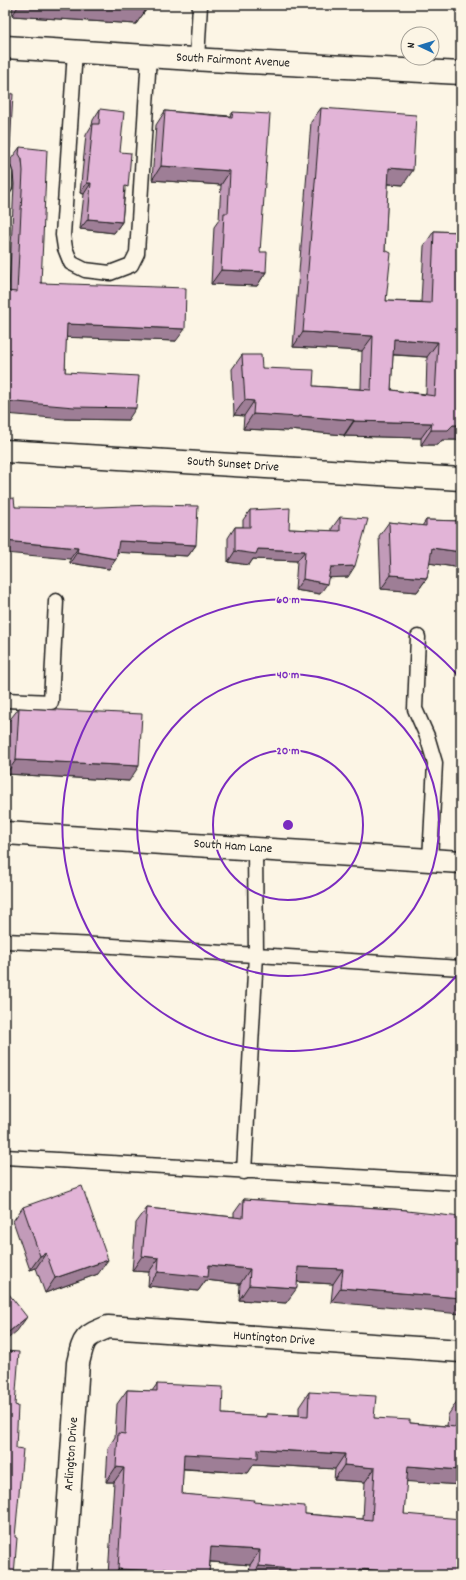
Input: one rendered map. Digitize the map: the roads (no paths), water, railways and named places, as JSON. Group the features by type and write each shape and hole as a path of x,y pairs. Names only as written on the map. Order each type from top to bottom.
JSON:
{"street":[{"name":"South Fairmont Avenue","path":"5,47 461,73"},
{"name":"South Sunset Drive","path":"5,451 461,479"},
{"name":"South Ham Lane","path":"5,833 461,862"},
{"name":"Huntington Drive","path":"89,1335 108,1328 461,1351"},
{"name":"Arlington Drive","path":"64,1575 78,1363 83,1343 89,1335"}],"lane":[{"path":"197,59 200,5"},
{"path":"75,51 63,235 65,248 71,263 85,270 110,273 131,265 137,253 149,56"},
{"path":"5,172 5,187"},
{"path":"5,700 51,702 56,601"},
{"path":"418,637 415,709 427,736 435,763 430,860"},
{"path":"244,1172 256,955 255,849"},
{"path":"5,941 97,945 461,968"},
{"path":"5,1157 244,1172 461,1183"}]}
